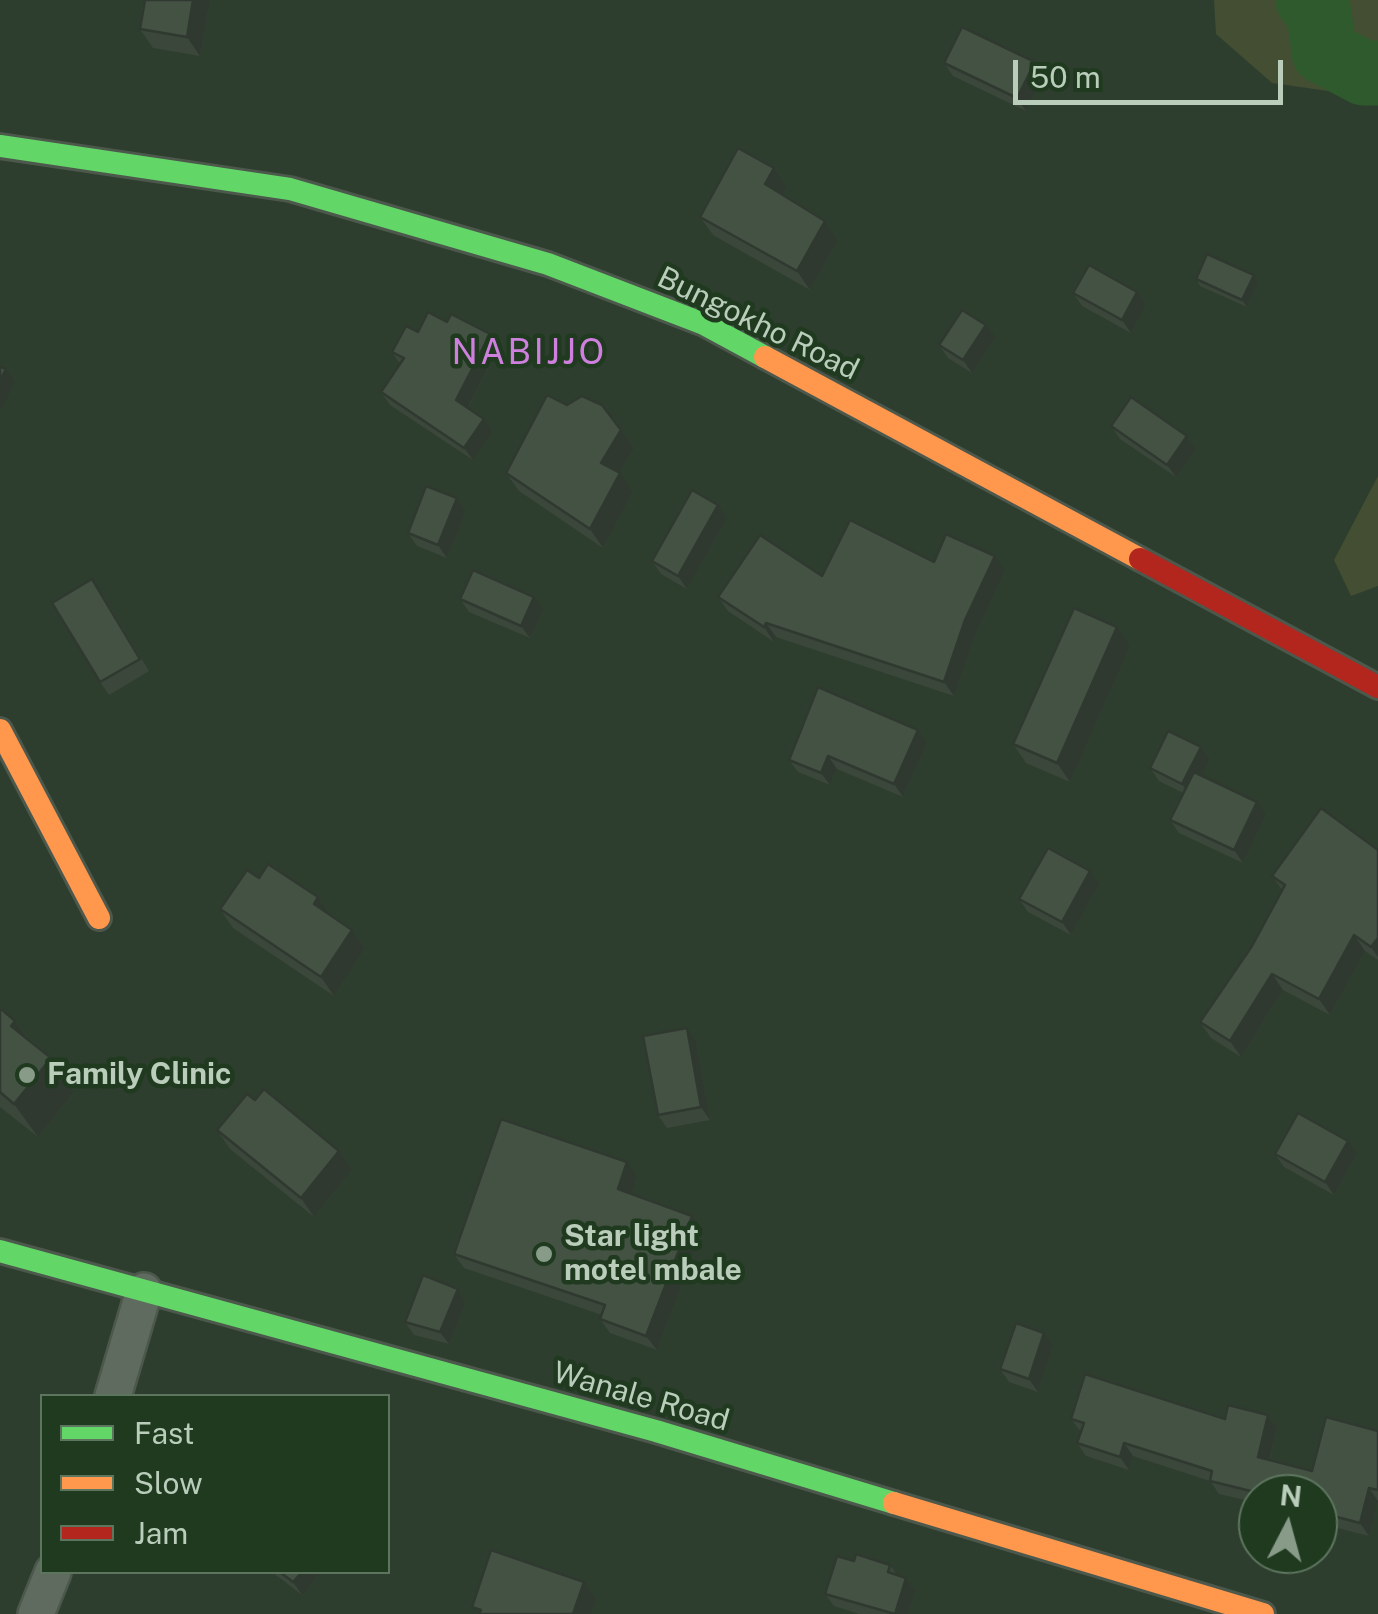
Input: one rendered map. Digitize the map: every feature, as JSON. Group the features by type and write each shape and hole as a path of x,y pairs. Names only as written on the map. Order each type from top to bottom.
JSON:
{"street":[{"name":"Bungokho Road","path":"0,146 112,166 204,173 290,189 548,264 704,324 1378,687"},
{"path":"0,730 22,763 99,918"},
{"name":"Wanale Road","path":"0,1251 656,1431 1263,1614"},
{"path":"115,1394 144,1291"},
{"path":"36,1614 52,1574"}],"green space":[{"path":"1214,0 1378,0 1378,103 1363,96 1272,83 1216,34"},
{"path":"1378,476 1378,586 1351,596 1334,560"}],"building":[{"path":"145,0 193,0 187,37 140,29"},
{"path":"962,27 1035,62 1017,98 944,63"},
{"path":"738,148 774,168 765,184 825,221 797,271 700,217"},
{"path":"1207,254 1254,275 1242,300 1196,279"},
{"path":"1089,265 1137,292 1122,320 1073,293"},
{"path":"962,310 986,325 963,360 939,345"},
{"path":"428,312 447,322 451,314 490,334 456,400 484,419 464,448 381,392 404,358 392,352 406,326 418,332"},
{"path":"547,395 567,405 582,396 602,405 621,430 601,463 620,473 590,529 506,473"},
{"path":"1131,397 1187,436 1167,465 1111,426"},
{"path":"426,486 457,498 438,545 408,533"},
{"path":"692,490 718,505 678,576 652,561"},
{"path":"850,520 934,562 946,534 995,556 965,620 944,682 766,623 764,627 718,597 760,535 822,576"},
{"path":"473,570 534,597 521,626 460,599"},
{"path":"92,579 140,659 100,682 52,603"},
{"path":"1074,608 1117,627 1057,763 1013,744"},
{"path":"818,687 918,730 894,784 828,756 821,773 789,760"},
{"path":"1168,731 1201,747 1182,784 1150,768"},
{"path":"1194,772 1257,802 1234,850 1170,820"},
{"path":"1321,808 1378,850 1378,938 1371,947 1354,935 1319,999 1272,974 1230,1041 1200,1022 1252,946 1285,885 1272,876"},
{"path":"1048,848 1090,871 1062,922 1019,899"},
{"path":"268,864 318,897 314,904 352,930 321,977 220,909 247,870 259,878"},
{"path":"0,1008 15,1021 11,1026 51,1058 14,1104 0,1092"},
{"path":"687,1028 701,1107 658,1115 643,1036"},
{"path":"264,1089 339,1151 301,1198 217,1130 247,1094 255,1100"},
{"path":"1298,1113 1348,1141 1325,1182 1275,1154"},
{"path":"501,1119 627,1162 618,1189 692,1216 646,1336 600,1319 605,1305 454,1254"},
{"path":"423,1275 458,1289 440,1332 405,1322"},
{"path":"1016,1323 1044,1333 1029,1379 1000,1369"},
{"path":"1085,1374 1225,1419 1228,1405 1268,1415 1258,1457 1312,1471 1326,1417 1378,1431 1378,1490 1369,1488 1360,1523 1338,1517 1338,1474 1238,1474 1238,1488 1210,1481 1212,1471 1124,1443 1120,1457 1077,1443 1084,1423 1071,1419"},
{"path":"491,1550 584,1582 573,1614 479,1614 481,1610 472,1607"},
{"path":"856,1554 890,1565 888,1572 906,1578 895,1614 825,1594 837,1556 854,1561"},
{"path":"283,1574 300,1574 293,1582"}],"waterway":[{"path":"1308,0 1319,13 1324,52 1364,73 1378,73"}],"traffic: fast":[{"path":"0,146 290,189 548,264 704,324 765,357"},
{"path":"0,1251 656,1431 894,1503"}],"traffic: slow":[{"path":"765,357 1140,559"},
{"path":"0,730 99,918"},
{"path":"894,1503 1263,1614"}],"traffic: jam":[{"path":"1140,559 1378,687"}],"place":[{"name":"Family Clinic","path":"27,1075"},
{"name":"Star light motel mbale","path":"544,1254"}],"district":[{"name":"NABIJJO","path":"529,353"}]}
